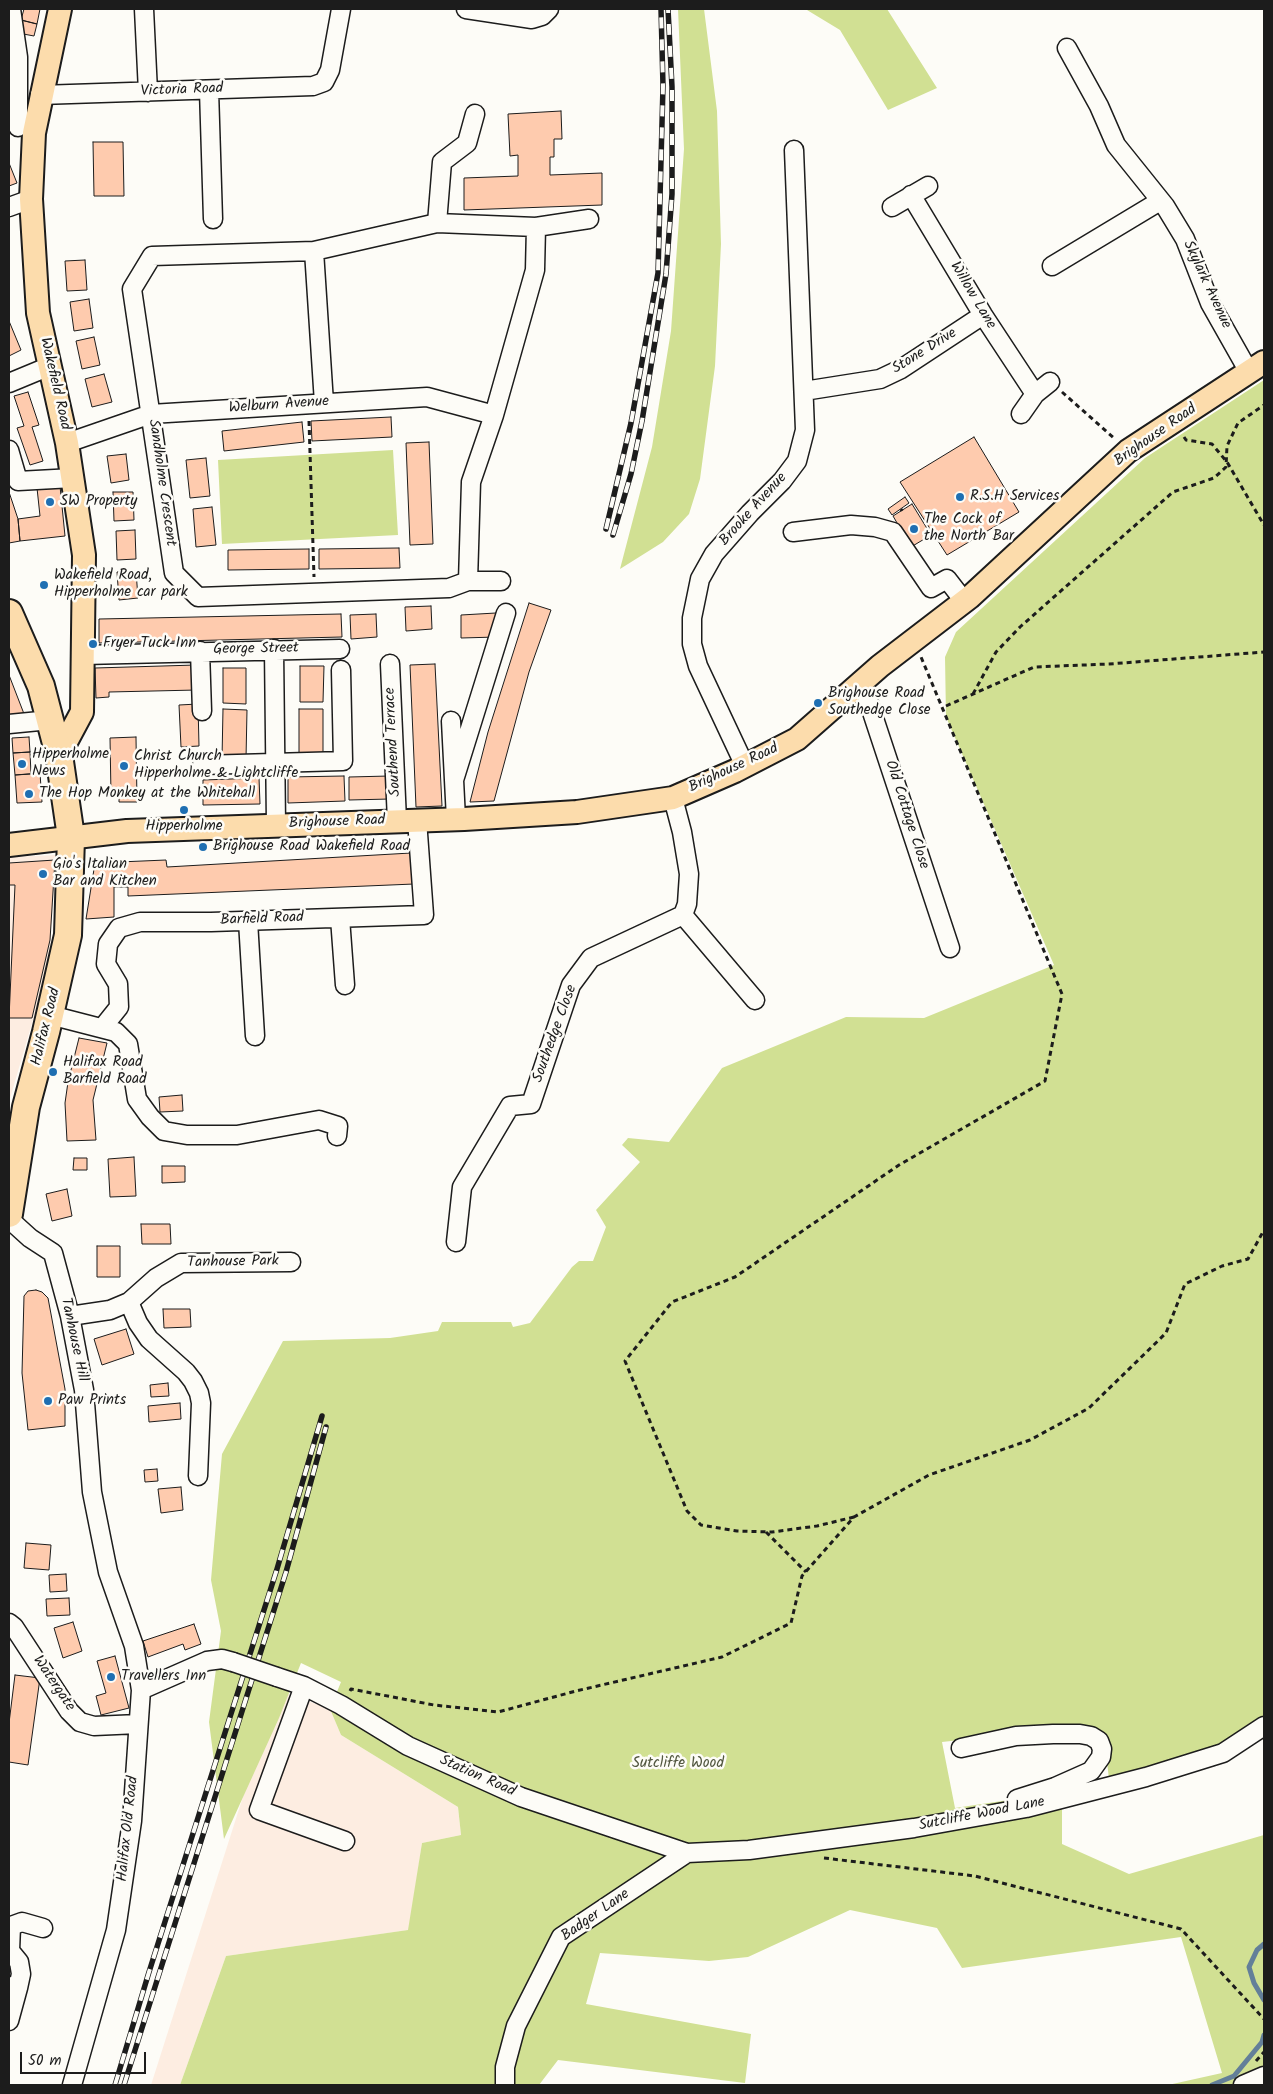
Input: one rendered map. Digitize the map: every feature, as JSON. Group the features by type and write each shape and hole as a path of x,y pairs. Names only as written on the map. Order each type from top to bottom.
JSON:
{"highway":[{"name":"Halifax Road","path":"9,613 41,686 59,755 71,837 68,934 50,1015 26,1107 9,1214"}],"main road":[{"name":"Wakefield Road","path":"59,755 82,712 84,555 67,443 38,313 31,198 21,127 40,96 60,9"},
{"name":"Brighouse Road","path":"9,845 127,831 456,820 577,812 672,798 745,766 797,739 862,682 964,601 1128,451 1257,367"}],"street":[{"path":"12,9 18,57 21,127"},
{"path":"144,9 148,92"},
{"name":"Victoria Road","path":"40,96 313,86 324,82 330,70 341,9"},
{"path":"466,9 532,19 542,16 549,10"},
{"name":"Skylark Avenue","path":"1067,48 1099,106 1116,146 1160,201 1185,239 1201,275 1210,303 1257,367"},
{"path":"209,90 213,218"},
{"path":"437,223 442,162 467,143 475,114"},
{"name":"Brooke Avenue","path":"745,766 698,666 692,644 692,618 700,579 714,554 750,513 782,481 797,461 805,430 794,150"},
{"path":"892,207 928,186"},
{"name":"Willow Lane","path":"912,195 983,315 1036,394"},
{"path":"9,207 31,198"},
{"path":"1052,266 1160,201"},
{"name":"Sandholme Crescent","path":"501,581 468,581 450,588 198,597 174,573 132,289 152,256 314,251 437,223 536,227 589,219"},
{"path":"468,581 471,482 494,415 535,270 536,227"},
{"path":"314,251 316,403"},
{"name":"Stone Drive","path":"804,391 880,379 901,369 983,315"},
{"path":"9,384 50,366"},
{"path":"1021,414 1036,394 1050,382"},
{"name":"Welburn Avenue","path":"67,443 151,414 316,403 427,397 494,415"},
{"path":"9,450 18,480 73,478"},
{"path":"793,532 851,525 875,526 893,532 932,588 947,579 964,601"},
{"path":"454,780 506,613"},
{"path":"274,649 276,825"},
{"name":"George Street","path":"83,655 274,649 340,649"},
{"path":"200,651 202,711"},
{"name":"Southend Terrace","path":"390,664 407,821"},
{"path":"202,765 343,761 341,670"},
{"name":"Old Cottage Close","path":"862,682 950,948"},
{"path":"9,724 50,720"},
{"path":"451,721 456,820"},
{"path":"672,798 682,832 689,874 687,904 683,915 755,1000"},
{"name":"Barfield Road","path":"103,1027 119,1007 118,984 106,964 108,944 119,928 140,922 248,921 424,914 407,821"},
{"name":"Southedge Close","path":"456,1242 462,1187 510,1106 531,1104 571,985 591,958 683,915"},
{"path":"340,918 345,985"},
{"path":"248,921 255,1036"},
{"path":"50,1015 103,1027 116,1032 128,1044 137,1099 150,1117 164,1131 187,1135 238,1135 319,1120 338,1126 337,1136"},
{"name":"Tanhouse Hill","path":"9,1218 30,1238 53,1253 70,1316 84,1390 92,1492 108,1572"},
{"name":"Tanhouse Park","path":"70,1316 110,1310 129,1302 156,1278 182,1263 291,1262"},
{"path":"129,1302 138,1323 149,1339 186,1372 199,1393 201,1403 198,1476"},
{"name":"Halifax Old Road","path":"72,2085 116,1930 132,1821 141,1690 134,1646 108,1572"},
{"name":"Watergate","path":"9,1624 14,1627 69,1711 80,1722 94,1726 138,1724"},
{"name":"Station Road","path":"141,1690 206,1660 222,1659 233,1662 304,1686 341,1704 408,1746 521,1797 687,1853"},
{"path":"304,1686 259,1810 345,1841"},
{"name":"Sutcliffe Wood Lane","path":"687,1853 749,1850 1026,1808 1146,1777 1222,1753 1264,1726"},
{"path":"955,1820 960,1812 968,1809 1008,1801 1076,1779 1091,1772 1097,1765 1102,1749 1099,1741 1091,1736 1080,1734 1016,1736 961,1748"},
{"name":"Badger Lane","path":"505,2085 505,2067 516,2026 561,1937 687,1853"},
{"path":"9,2021 13,1987 21,1974 19,1962 10,1951 11,1926 22,1922 43,1928"},
{"path":"1243,2085 1264,2076"}],"path":[{"path":"1050,382 1128,451"},
{"path":"314,593 316,403"},
{"path":"973,694 996,652 1020,627 1173,492 1214,478 1226,467 1227,446 1238,423 1264,406"},
{"path":"1175,420 1186,440 1212,444 1227,462 1264,525"},
{"path":"914,640 1062,994 1044,1082 899,1165 735,1277 672,1302 625,1361 687,1511 701,1524 737,1531 765,1532 817,1526 854,1517 929,1475 1030,1440 1089,1408 1166,1333 1185,1284 1222,1266 1248,1259 1264,1230"},
{"path":"946,706 1034,667 1109,664 1264,652"},
{"path":"341,1704 351,1689 434,1705 498,1712 576,1691 722,1657 791,1623 802,1576 854,1517"},
{"path":"765,1532 806,1572"},
{"path":"818,1858 975,1876 1181,1929 1263,2019"}],"shaded area":[{"path":"56,855 49,965 9,1102 9,857"},
{"path":"277,1690 330,1709 341,1735 458,1807 461,1835 422,1843 409,1930 226,1956 180,2085 151,2085"}],"green space":[{"path":"678,9 704,9 717,111 721,244 715,366 700,479 689,514 663,542 620,569 652,447 671,331 684,149"},
{"path":"711,9 887,9 937,88 888,110 840,30 807,10"},
{"name":"Sutcliffe Wood","path":"1264,380 1264,1734 1227,1758 1111,1795 1105,1746 1078,1727 942,1742 955,1808 1062,1792 1062,1844 1129,1874 1264,1835 1264,2085 1168,2085 1222,2073 1181,1937 962,1968 937,1928 850,1910 748,1957 709,1961 600,1953 586,2004 751,2034 745,2083 558,2060 539,2085 180,2085 226,1956 408,1930 422,1843 461,1835 458,1807 341,1735 330,1709 341,1682 301,1663 279,1718 224,1839 209,1722 221,1631 211,1580 222,1454 283,1341 390,1338 438,1331 442,1322 511,1322 513,1327 530,1323 572,1267 579,1261 593,1261 606,1227 596,1210 640,1162 622,1145 628,1138 669,1142 722,1068 846,1017 924,1018 1054,965 946,717 945,657 956,632 1145,458"},
{"path":"393,450 398,535 222,544 218,460"}],"building":[{"path":"24,9 40,9 37,24 21,20"},
{"path":"21,20 37,24 34,36 18,33"},
{"path":"561,111 562,139 554,139 554,157 550,157 550,175 602,173 602,205 464,210 464,178 518,176 518,155 510,156 508,114"},
{"path":"93,142 123,142 124,196 94,196"},
{"path":"9,163 17,183 9,186"},
{"path":"85,260 87,290 67,291 65,261"},
{"path":"89,299 93,328 74,331 70,302"},
{"path":"9,321 21,350 9,356"},
{"path":"94,337 100,365 82,369 76,341"},
{"path":"104,374 112,402 92,407 85,379"},
{"path":"28,392 39,425 32,427 43,461 30,465 17,428 24,426 14,396"},
{"path":"391,417 392,437 312,441 311,421"},
{"path":"302,422 304,442 224,451 222,431"},
{"name":"R.S.H Services","path":"974,437 1019,512 947,555 900,482"},
{"path":"429,442 433,544 410,545 406,443"},
{"path":"126,454 129,480 111,483 107,456"},
{"path":"206,458 210,496 190,498 186,460"},
{"name":"SW Property","path":"60,486 65,536 20,541 18,519 40,516 37,488"},
{"path":"9,492 18,519 20,541 9,543"},
{"path":"113,492 133,492 134,520 114,521"},
{"path":"905,497 909,503 892,515 888,509"},
{"name":"The Cock of the North Bar","path":"912,504 931,535 911,547 893,516"},
{"path":"212,507 216,545 196,547 193,509"},
{"path":"135,530 136,559 117,560 116,531"},
{"path":"399,548 400,568 319,569 319,549"},
{"path":"309,549 309,569 228,570 228,550"},
{"path":"136,571 138,598 119,600 117,572"},
{"path":"529,603 551,610 529,672 494,801 470,802 488,732"},
{"path":"431,606 432,629 406,631 405,607"},
{"path":"496,613 497,637 461,638 461,615"},
{"path":"341,614 342,637 99,643 99,619"},
{"path":"376,614 377,637 351,639 350,615"},
{"path":"435,664 442,806 416,807 410,665"},
{"path":"196,665 197,690 109,692 109,697 96,698 95,668"},
{"path":"300,666 324,666 323,702 300,702"},
{"path":"223,668 246,668 246,704 223,703"},
{"path":"9,675 26,719 9,719"},
{"path":"198,704 199,746 181,747 179,705"},
{"path":"223,709 247,710 246,759 222,759"},
{"path":"299,709 323,709 323,759 299,758"},
{"path":"29,737 30,752 13,753 12,738"},
{"name":"Christ Church Hipperholme & Lightcliffe","path":"136,737 137,802 119,802 119,795 111,795 110,738"},
{"name":"Hipperholme News","path":"30,752 31,774 15,775 13,753"},
{"path":"40,773 42,802 17,803 15,775"},
{"path":"344,776 345,801 288,803 288,777"},
{"path":"389,776 390,799 349,800 349,777"},
{"path":"259,778 260,804 203,805 203,780"},
{"path":"411,853 414,884 128,896 128,887 114,887 114,917 86,919 95,863 166,860 167,867"},
{"path":"55,860 50,940 32,1018 9,1018 15,885 9,885 9,863"},
{"path":"79,1038 107,1043 93,1100 96,1140 67,1141 65,1103"},
{"path":"182,1095 183,1111 160,1112 159,1097"},
{"path":"134,1157 136,1196 110,1197 108,1159"},
{"path":"74,1158 87,1158 87,1170 73,1170"},
{"path":"162,1166 185,1166 185,1182 162,1183"},
{"path":"67,1189 72,1216 52,1221 46,1194"},
{"path":"141,1224 170,1224 171,1244 142,1244"},
{"path":"97,1246 120,1246 120,1277 97,1277"},
{"path":"36,1290 42,1292 48,1298 65,1389 65,1426 28,1430 22,1373 24,1296 28,1291"},
{"path":"163,1309 190,1309 191,1327 164,1328"},
{"path":"126,1329 134,1354 102,1365 94,1339"},
{"path":"168,1383 169,1396 151,1397 150,1385"},
{"path":"180,1403 181,1419 149,1422 148,1406"},
{"path":"157,1469 158,1481 145,1482 144,1470"},
{"path":"181,1487 183,1510 161,1513 158,1489"},
{"path":"26,1543 51,1545 49,1570 24,1568"},
{"path":"66,1574 67,1591 50,1592 49,1575"},
{"path":"69,1598 70,1615 47,1616 46,1599"},
{"path":"73,1622 82,1651 63,1658 54,1628"},
{"path":"194,1624 201,1644 185,1650 183,1644 148,1657 143,1641"},
{"name":"Travellers Inn","path":"115,1656 129,1708 101,1715 96,1696 106,1693 97,1661"},
{"path":"15,1675 40,1678 28,1765 9,1762 9,1723"}],"waterway":[{"path":"1264,1944 1257,1950 1249,1967 1254,1983 1264,2000"},
{"path":"1212,2085 1234,2076 1262,2042 1264,2035"}],"railway":[{"path":"606,529 631,423 658,273 663,86 661,9"},
{"path":"613,535 631,474 642,421 666,274 672,194 672,87 668,9"},
{"path":"115,2085 277,1569 322,1416"},
{"path":"124,2085 286,1572 326,1427"}],"place":[{"name":"R.S.H Services","path":"960,497"},
{"name":"SW Property","path":"50,502"},
{"name":"The Cock of the North Bar","path":"914,529"},
{"name":"Wakefield Road, Hipperholme car park","path":"44,585"},
{"name":"Fryer Tuck Inn","path":"93,644"},
{"name":"Brighouse Road Southedge Close","path":"818,703"},
{"name":"Hipperholme News","path":"22,764"},
{"name":"Christ Church Hipperholme & Lightcliffe","path":"124,766"},
{"name":"The Hop Monkey at the Whitehall","path":"29,794"},
{"name":"Hipperholme","path":"184,810"},
{"name":"Brighouse Road Wakefield Road","path":"203,847"},
{"name":"Gio's Italian Bar and Kitchen","path":"43,874"},
{"name":"Halifax Road Barfield Road","path":"53,1072"},
{"name":"Paw Prints","path":"48,1401"},
{"name":"Travellers Inn","path":"111,1677"}]}
